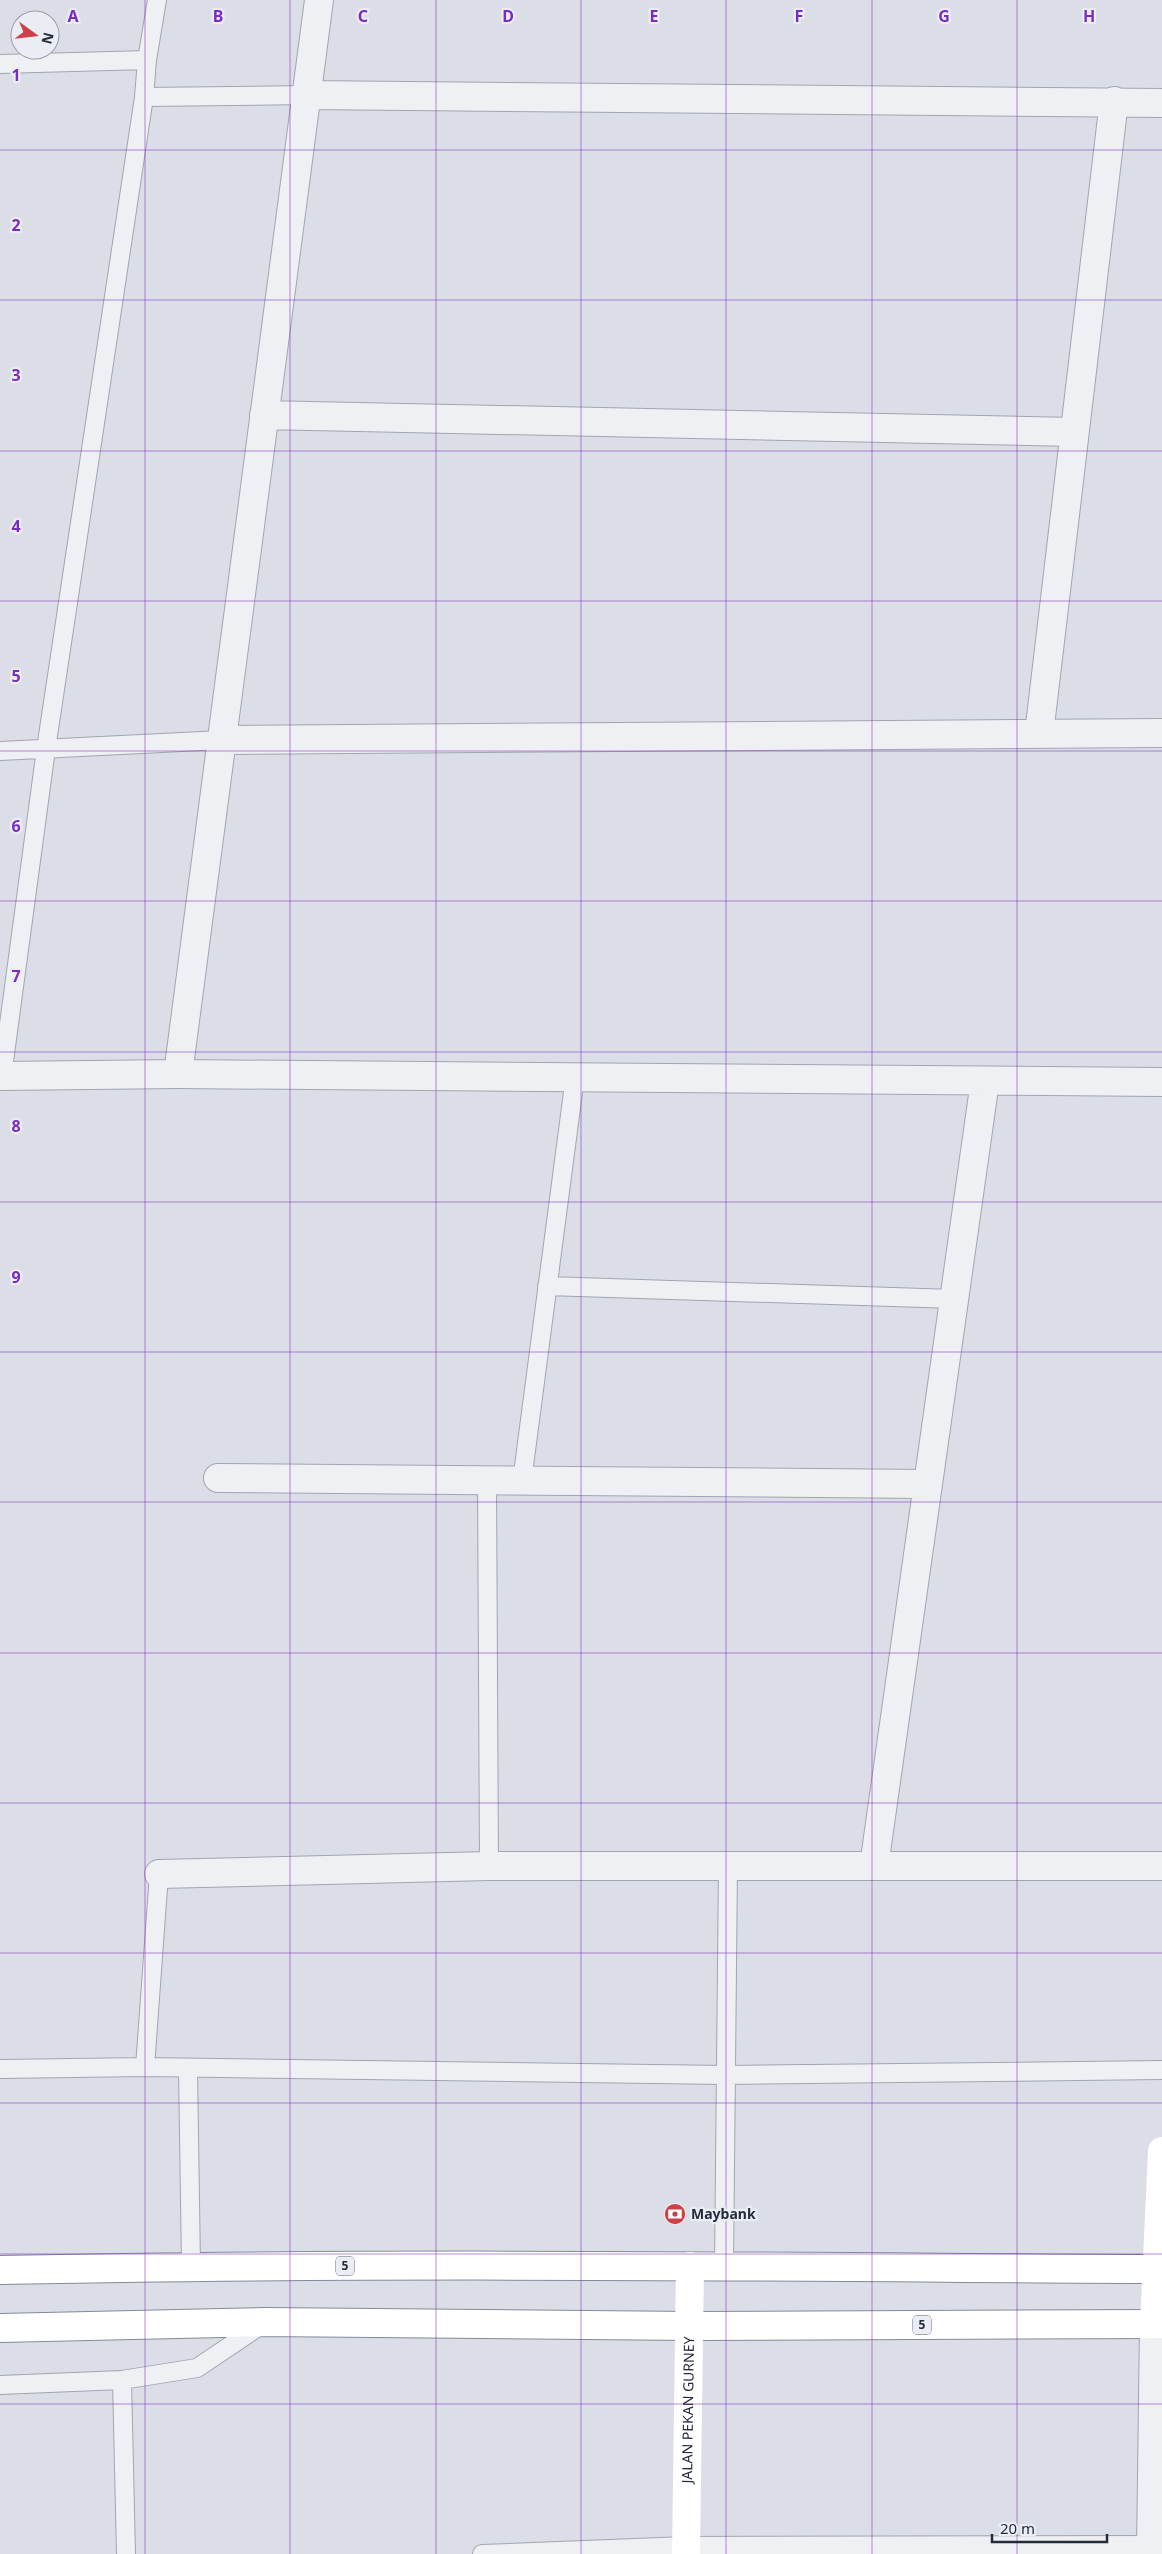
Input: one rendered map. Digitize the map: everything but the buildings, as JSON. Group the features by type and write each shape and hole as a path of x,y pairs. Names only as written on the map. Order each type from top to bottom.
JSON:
{"main road":[{"path":"1158,2324 1162,2151"},
{"name":"5","path":"0,2270 191,2266 690,2266 1159,2269"},
{"name":"JALAN PEKAN GURNEY","path":"686,2550 690,2266"},
{"name":"5","path":"0,2328 265,2322 690,2326 1158,2324"}],"street":[{"path":"178,1074 319,0"},
{"path":"307,95 1162,103"},
{"path":"1039,734 1114,102"},
{"path":"264,416 1074,432"},
{"path":"222,740 1162,733"},
{"path":"1,1076 178,1074 1162,1082"},
{"path":"874,1866 985,1081"},
{"path":"218,1478 927,1484"},
{"path":"159,1874 489,1866 1162,1866"},
{"path":"1155,2548 1158,2324"}],"lane":[{"path":"1,1076 46,749 144,98 147,60 156,0"},
{"path":"0,64 147,60"},
{"path":"144,98 307,95"},
{"path":"0,751 222,740"},
{"path":"522,1481 575,1077"},
{"path":"547,1286 954,1299"},
{"path":"487,1480 489,1866"},
{"path":"724,2267 728,1866"},
{"path":"145,2067 159,1874"},
{"path":"0,2069 145,2067 726,2075 1162,2070"},
{"path":"188,2068 191,2266"},
{"path":"0,2385 122,2380 197,2368 265,2322"},
{"path":"122,2380 126,2554"},
{"path":"482,2554 686,2550 1155,2548"}],"place":[{"name":"Maybank","path":"675,2214"}]}
